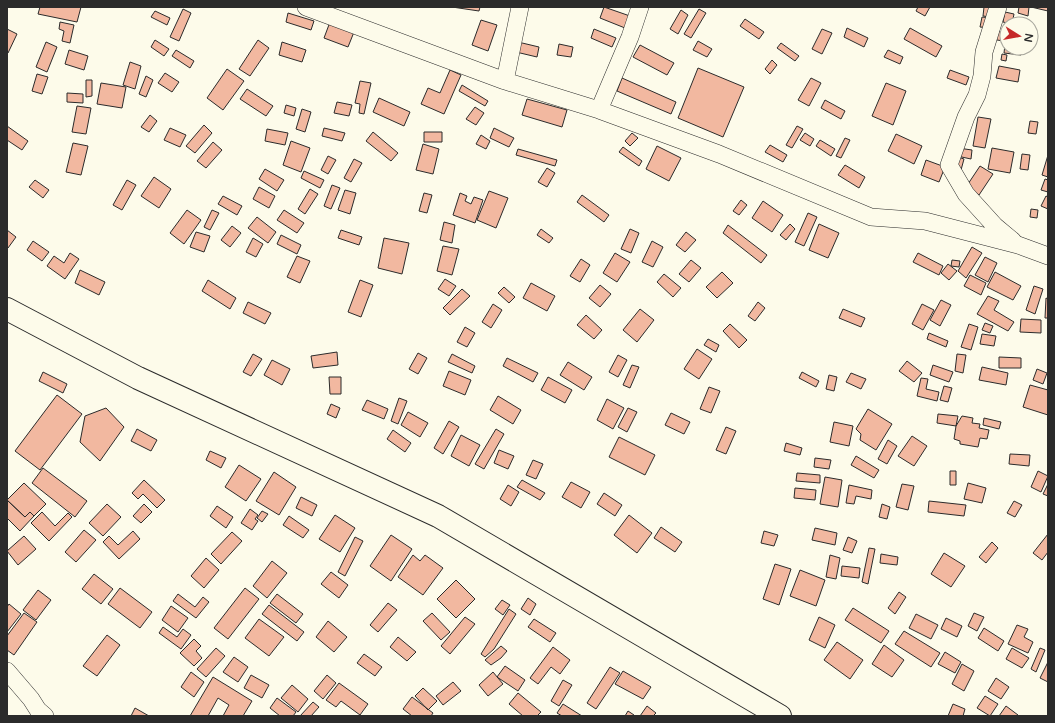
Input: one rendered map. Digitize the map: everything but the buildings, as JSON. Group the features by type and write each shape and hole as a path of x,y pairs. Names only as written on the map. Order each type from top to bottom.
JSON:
{"highway":[{"path":"7,309 138,378 438,516 780,716"}],"street":[{"path":"306,7 505,81 599,110 719,154 871,217 925,221 1018,245 1048,256"},
{"path":"505,81 520,7"},
{"path":"599,110 630,37 640,7"},
{"path":"998,7 984,52 982,76 977,95 966,117 949,165 966,194 976,206 995,226 1018,245"},
{"path":"7,671 31,699 38,710 45,716"}]}
